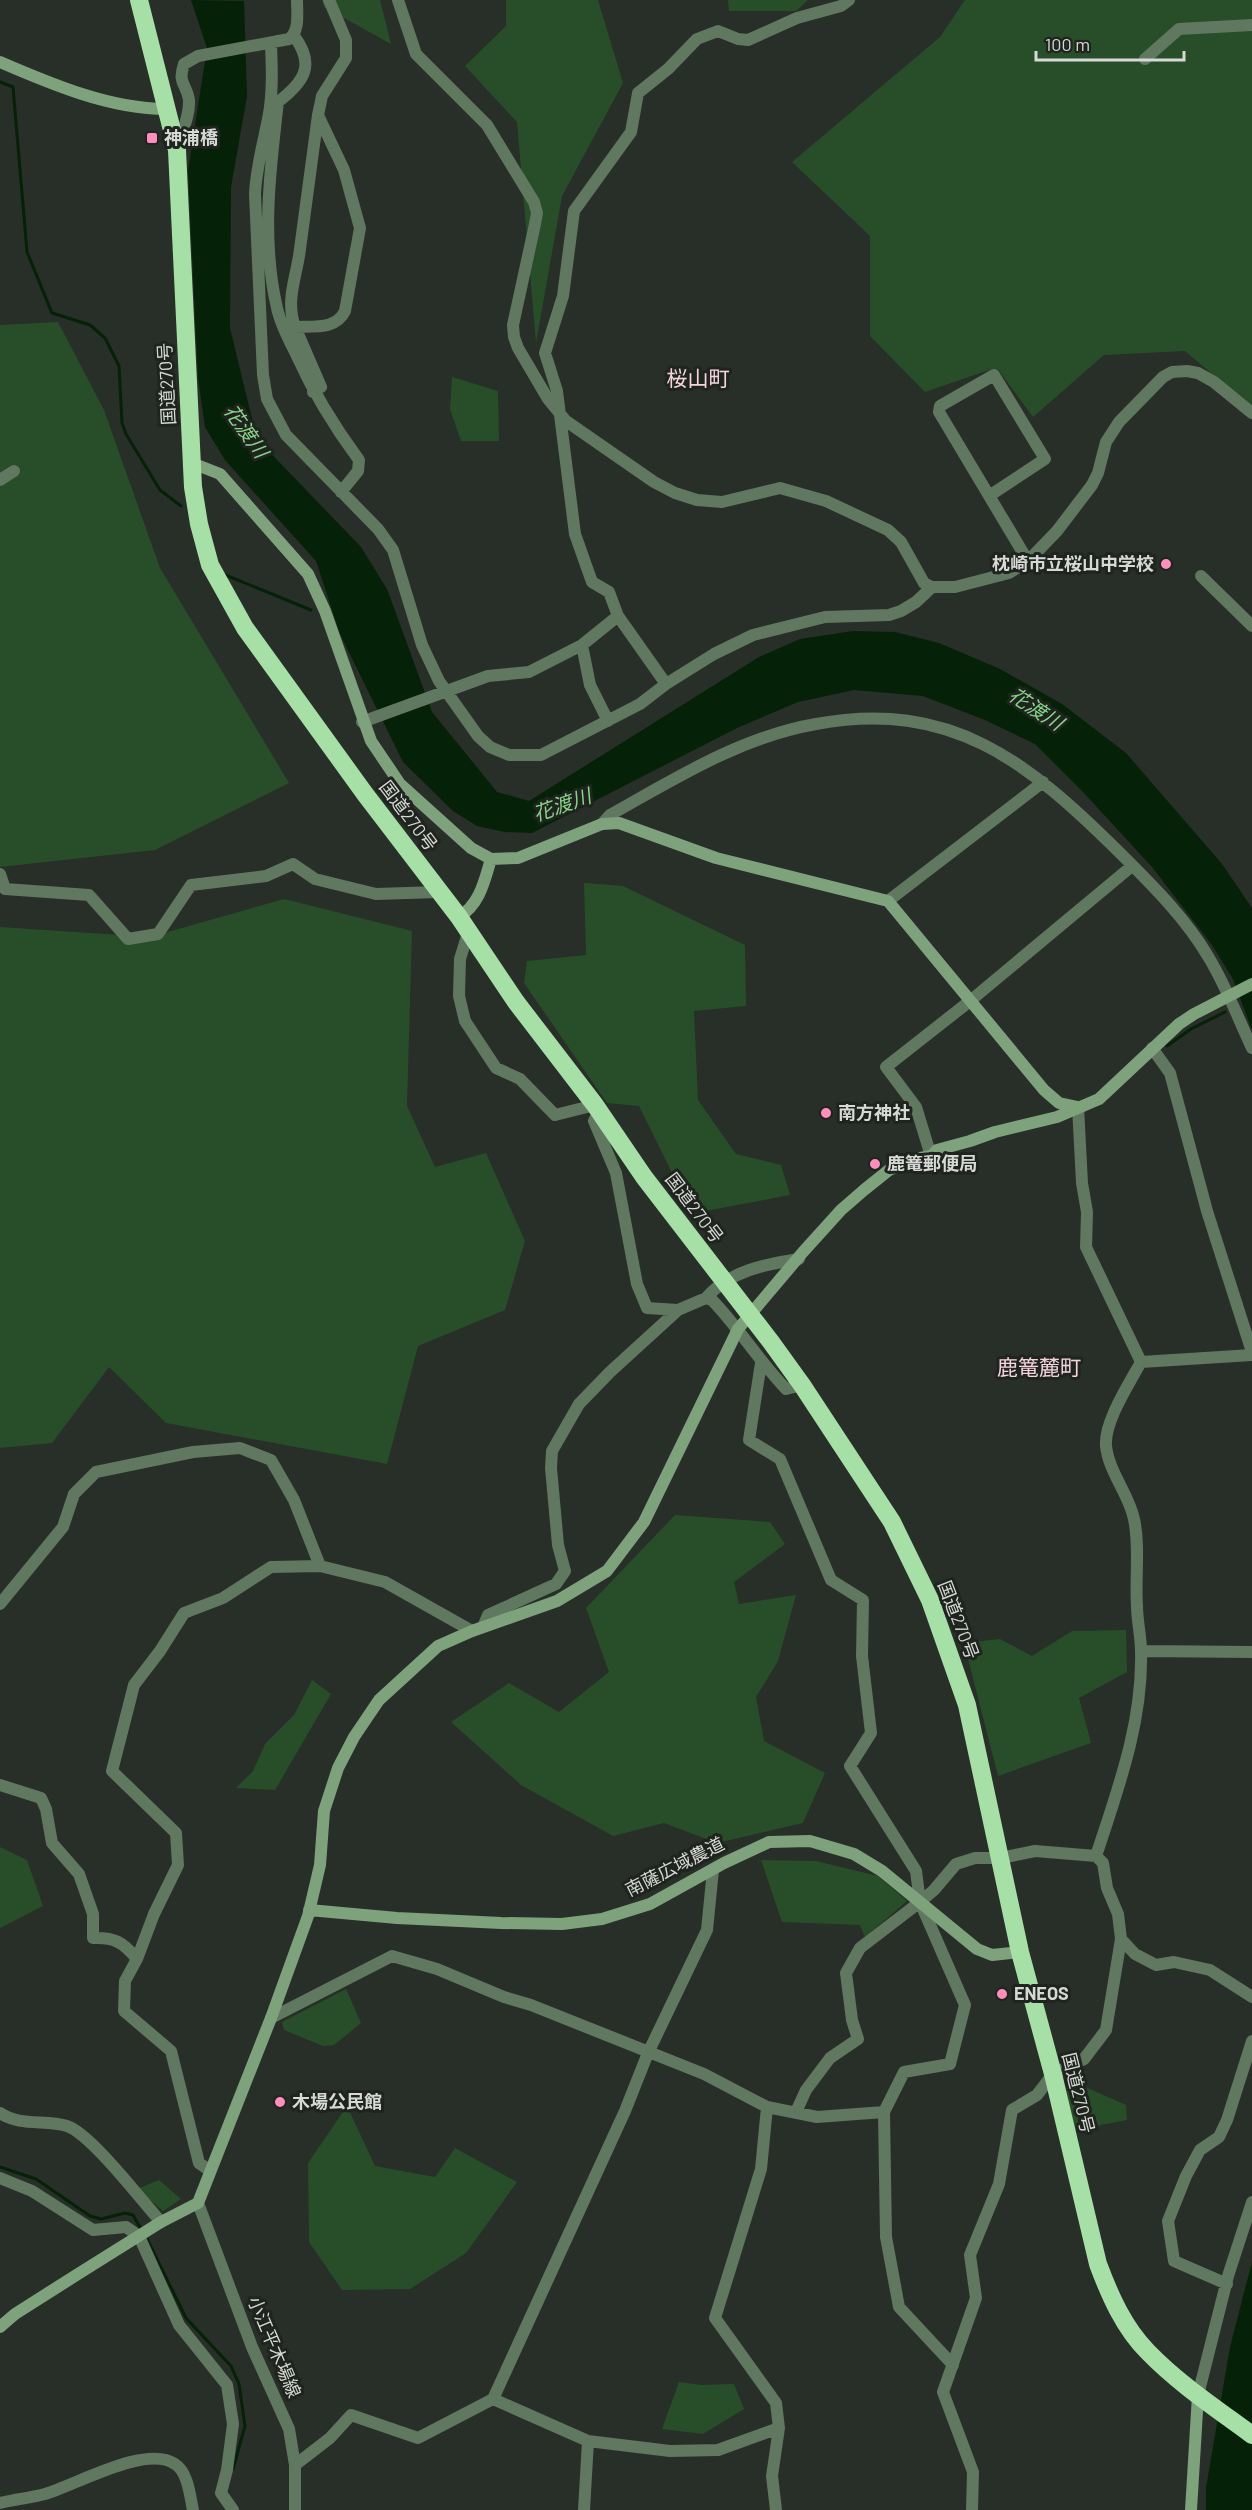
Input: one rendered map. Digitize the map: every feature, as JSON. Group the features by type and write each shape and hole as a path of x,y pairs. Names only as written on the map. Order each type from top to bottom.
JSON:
{"highway":[{"name":"国道270号","path":"139,0 177,150 192,463 196,506 210,565 233,611 463,925 516,1002 597,1108 644,1177 771,1342 802,1385 891,1522 930,1600 967,1704 1020,1952 1053,2074 1090,2233 1109,2292 1125,2321 1147,2351 1202,2398 1252,2435"}],"street":[{"path":"297,0 294,36 304,50 306,68 290,93 278,102 267,211 271,270 277,309 314,392 330,421 359,460 358,471 341,492"},
{"path":"314,392 321,387 292,318 290,291 300,252 322,96 346,58 346,40 329,0"},
{"path":"399,0 416,54 487,125 534,202 537,213 513,325 518,348 548,399 566,421 654,482 675,493 697,500 722,502 780,488 836,506 888,530 901,542 924,583 932,587 955,586 1009,573 1028,561 1057,531 1092,485 1098,473 1106,442 1115,428 1154,383 1163,377 1173,372 1198,373 1214,382 1252,414"},
{"path":"666,684 618,616 609,592 592,582 575,534 557,391 545,353 563,296 574,211 631,132 638,93 668,69 697,39 718,31 738,39 748,40 796,18 841,6 849,0"},
{"path":"1145,59 1179,29 1252,25"},
{"path":"177,150 188,112 189,100 181,74 184,64 198,56 268,44 294,36"},
{"path":"268,44 273,79 255,194 263,375 267,399 286,435 378,528 393,550 422,645 441,694 490,747 509,755 542,755 640,704 666,684 714,654 753,635 825,617 889,615 916,602 932,587"},
{"path":"0,62 63,89 131,105 166,109"},
{"path":"296,327 334,324 340,320 345,311 360,228 344,170 318,115"},
{"path":"989,496 1045,459 994,375 940,406 939,412 989,496 1028,561"},
{"path":"192,463 220,474 308,574 368,720 371,741 400,784 471,848 491,859 505,860 528,855 603,824 626,825 716,858 888,901 1044,1090 1059,1103 1078,1107"},
{"path":"0,480 14,471"},
{"path":"1201,576 1252,626"},
{"path":"368,720 488,676 529,672 582,645 618,616"},
{"path":"582,645 590,685 608,720"},
{"path":"603,824 610,815 709,760 786,731 816,723 904,719 948,729 998,753 1043,783 1076,810 1132,866 1190,930 1210,959 1229,995 1252,1048"},
{"path":"888,901 1043,783"},
{"path":"491,859 478,900 463,925 459,959 459,996 465,1021 496,1068 520,1079 555,1115 597,1108 594,1121 616,1173 625,1208 637,1284 647,1308 678,1310"},
{"path":"0,874 5,889 89,895 128,939 158,934 191,885 266,876 293,864 315,879 376,894 438,892"},
{"path":"931,1156 916,1107 886,1067 970,1001 1132,866"},
{"path":"0,2327 15,2314 161,2222 198,2203 209,2170 226,2135 271,2018 309,1910 320,1865 324,1811 338,1768 354,1737 379,1700 438,1646 557,1601 607,1571 644,1522 738,1329 841,1210 889,1170 910,1160 931,1156 937,1150 970,1142 995,1132 1057,1117 1099,1099 1186,1019 1252,984"},
{"path":"1141,1362 1252,1353 1208,1211 1170,1073 1152,1048"},
{"path":"1078,1107 1082,1183 1087,1212 1086,1247 1141,1362"},
{"path":"478,1629 488,1615 556,1584 565,1571 558,1545 551,1468 552,1450 579,1404 610,1372 678,1310 706,1298 716,1287 761,1265 799,1259"},
{"path":"706,1298 712,1300 738,1329 761,1363 786,1389 802,1385"},
{"path":"1096,1856 1130,1752 1139,1697 1141,1651 1137,1605 1135,1521 1106,1446 1109,1429 1118,1406 1141,1362"},
{"path":"761,1363 749,1440 780,1459 831,1580 863,1600 862,1656 871,1733 850,1766 916,1871 920,1902 965,2005 950,2064 904,2072 884,2112 886,2237 899,2307 953,2365"},
{"path":"0,1604 63,1527 74,1494 96,1472 193,1452 240,1448 271,1460 294,1500 320,1566"},
{"path":"209,2170 199,2163 171,2051 124,2011 125,1981 178,1865 176,1833 112,1771 134,1685 160,1651 184,1613 223,1598 271,1567 320,1566 385,1582 478,1629"},
{"path":"1141,1651 1252,1652"},
{"path":"0,1785 41,1798 46,1809 52,1843 79,1874 93,1914 93,1938 109,1937 128,1947 137,1959"},
{"name":"南薩広域農道","path":"309,1910 409,1919 562,1924 602,1919 642,1907 747,1851 769,1842 810,1840 854,1854 882,1871 977,1949 992,1955 1020,1952"},
{"path":"796,2112 806,2090 830,2058 858,2039 852,2020 846,1973 860,1948 934,1890 956,1864 975,1858 1001,1858 1035,1851 1096,1856 1103,1863 1107,1888 1118,1914 1121,1939 1106,2030 1084,2059 1053,2074 1037,2095 1012,2110 999,2184 970,2255 976,2298 943,2392 974,2472 972,2510"},
{"path":"295,2465 330,2438 351,2415 418,2438 493,2399 625,2111 648,2053 707,1930 713,1870"},
{"path":"1121,1939 1135,1954 1156,1965 1174,1962 1210,1970 1252,1997"},
{"path":"271,2018 392,1956 437,1969 704,2074 767,2107 817,2117 884,2112"},
{"path":"1227,2284 1174,2261 1168,2221 1185,2176 1200,2150 1219,2137 1227,2120 1252,2041"},
{"path":"767,2107 761,2169 715,2318 776,2403 778,2428 772,2476 776,2510"},
{"path":"0,2113 9,2120 68,2126 97,2148 161,2222"},
{"path":"0,2178 32,2191 93,2230 126,2226 139,2236 179,2325 227,2385 233,2424 221,2493 233,2510"},
{"path":"1191,2510 1202,2398 1227,2284 1252,2202"},
{"name":"小江平木場線","path":"198,2203 252,2347 289,2429 295,2465 295,2510"},
{"path":"493,2399 588,2441 670,2451 718,2450 778,2428"},
{"path":"584,2510 588,2441"},
{"path":"0,2503 44,2494 131,2462 163,2458 177,2465 183,2474 193,2510"}],"shaded area":[{"path":"322,0 380,0 391,44 324,7"},
{"path":"506,0 598,0 623,83 562,196 536,343 517,122 465,66 506,26"},
{"path":"728,0 808,0 796,11 729,11"},
{"path":"965,0 1252,0 1252,408 1185,351 1104,355 1033,417 999,371 992,369 925,392 870,336 870,236 792,162 940,37"},
{"path":"58,322 104,410 160,568 289,783 155,850 0,867 0,325"},
{"path":"452,377 498,391 499,441 461,441 450,409"},
{"path":"584,883 623,886 745,945 746,1006 694,1011 698,1100 736,1154 781,1165 790,1195 700,1212 686,1188 682,1193 639,1106 607,1103 524,983 527,961 586,955"},
{"path":"284,899 412,931 407,1106 435,1167 486,1153 525,1241 505,1310 418,1346 387,1464 166,1423 109,1367 52,1443 0,1448 0,927 150,937"},
{"path":"675,1515 770,1522 785,1544 734,1582 739,1604 796,1595 778,1661 756,1697 764,1741 825,1773 803,1823 717,1843 664,1823 613,1836 521,1785 451,1722 509,1683 559,1712 609,1672 586,1608"},
{"path":"1126,1630 1127,1672 1079,1698 1091,1743 998,1776 964,1643 1000,1639 1032,1656 1072,1631"},
{"path":"312,1680 331,1694 275,1790 236,1788 253,1771 265,1744 294,1715"},
{"path":"0,1847 27,1860 43,1906 0,1928"},
{"path":"761,1860 816,1861 878,1876 907,1901 865,1937 860,1925 782,1922"},
{"path":"346,1989 361,2023 334,2045 323,2046 284,2030 282,2022"},
{"path":"1066,2087 1085,2087 1126,2105 1127,2120 1075,2130"},
{"path":"347,2106 375,2166 435,2177 455,2148 517,2182 466,2253 410,2289 342,2290 309,2242 308,2163"},
{"path":"159,2180 181,2199 163,2211 137,2189"},
{"path":"679,2382 702,2385 734,2384 744,2409 703,2434 662,2429"}],"water":[{"name":"花渡川","path":"191,0 244,1 247,96 231,187 230,328 257,439 361,547 387,589 432,712 497,792 529,801 759,657 800,639 853,631 895,632 939,643 1000,669 1062,704 1126,753 1222,864 1252,908 1252,1030 1233,979 1212,945 1152,867 1084,793 1035,744 985,720 923,696 854,690 798,702 737,728 532,833 505,832 477,826 453,811 403,762 340,634 316,561 225,460 205,427 198,378 188,171 207,48"},
{"path":"1252,2262 1252,2510 1206,2510 1206,2488 1230,2347"}],"waterway":[{"path":"0,82 13,87 27,252 52,313 90,325 105,338 119,366 122,423 126,434 160,490 181,506"},
{"path":"223,574 311,610"},
{"path":"1167,1046 1191,1029 1225,1012"},
{"path":"0,2167 36,2179 90,2216 101,2219 125,2213 133,2215 142,2231"},
{"path":"147,2239 186,2318 231,2366 239,2384 245,2426 233,2469"}],"place":[{"name":"神浦橋","path":"152,138"},
{"name":"枕崎市立桜山中学校","path":"1166,564"},
{"name":"南方神社","path":"826,1113"},
{"name":"鹿篭郵便局","path":"875,1164"},
{"name":"ENEOS","path":"1002,1994"},
{"name":"木場公民館","path":"280,2102"}],"district":[{"name":"桜山町","path":"698,379"},
{"name":"鹿篭麓町","path":"1039,1368"}]}
